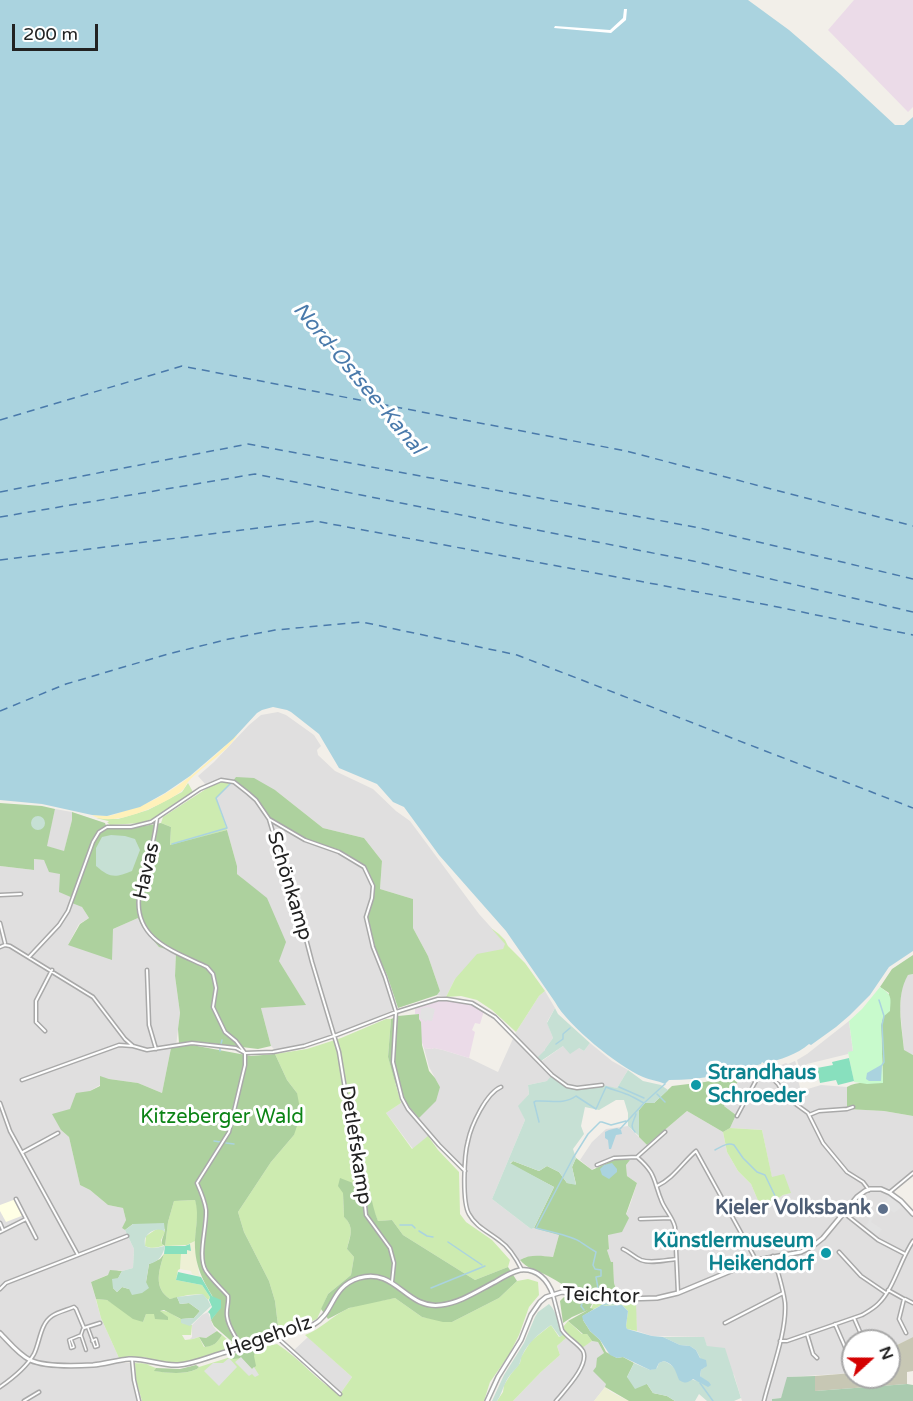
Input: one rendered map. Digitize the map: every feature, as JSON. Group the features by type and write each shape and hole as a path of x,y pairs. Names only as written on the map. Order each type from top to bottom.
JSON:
{"street":[{"name":"Schönkamp","path":"156,818 200,789 218,781 231,781 252,797 269,819 278,856 300,916 334,1036"},
{"path":"29,957 59,925 68,911 93,842 99,832 107,827 140,825 156,818"},
{"name":"Havas","path":"156,818 155,838 141,878 139,918 157,943 207,967 213,974 216,988 213,1007 225,1032 245,1053"},
{"path":"269,819 305,840 339,852 364,867 373,886 366,918 396,1012 393,1062 402,1098 439,1145 465,1171"},
{"path":"0,895 21,894"},
{"path":"0,923 3,946 10,946 93,997 124,1039 133,1046"},
{"path":"45,1030 36,1022 36,1001 51,970"},
{"path":"147,970 149,1025 156,1049"},
{"path":"22,1080 119,1045 147,1050 192,1043 236,1048 245,1053 273,1052 304,1046 438,999 472,1003 495,1017 560,1082 567,1086 577,1088 602,1085"},
{"name":"Detlefskamp","path":"334,1036 363,1175 366,1215 390,1248 394,1263 392,1282"},
{"path":"119,1045 124,1039"},
{"path":"241,1348 226,1314 228,1296 205,1270 203,1238 206,1207 197,1183 229,1132 244,1074 245,1053"},
{"path":"737,1116 759,1075"},
{"path":"772,1078 786,1097 809,1115 824,1145 847,1172 863,1182 868,1190 881,1189 890,1193 913,1214"},
{"path":"501,1087 495,1090 486,1101 467,1143 465,1200 475,1224 503,1243 522,1270"},
{"path":"0,1106 10,1131 78,1255"},
{"path":"809,1115 819,1110 853,1107"},
{"path":"597,1165 614,1158 637,1157 665,1132"},
{"path":"23,1152 58,1133"},
{"path":"657,1186 672,1175 696,1150 756,1260"},
{"path":"637,1157 648,1166 653,1174 662,1202 675,1227 678,1293"},
{"path":"890,1193 913,1173"},
{"name":"Teichtor","path":"553,1295 568,1293 594,1300 657,1298 678,1293 756,1260 798,1253 811,1248 823,1238 857,1197 868,1190"},
{"path":"16,1200 36,1238"},
{"path":"844,1213 878,1240 905,1254"},
{"path":"640,1219 671,1218"},
{"path":"0,1224 2,1231 26,1219"},
{"path":"0,1289 6,1283 127,1236"},
{"path":"780,1341 787,1341 871,1310 887,1292 913,1241"},
{"path":"623,1249 648,1262 676,1260"},
{"path":"839,1252 861,1276 887,1292 913,1303"},
{"path":"764,1401 785,1316 783,1293 774,1256"},
{"path":"392,1282 415,1300 429,1305 441,1305 457,1301 510,1273 522,1270 534,1272 544,1278 551,1288 562,1330 582,1351 584,1357 582,1367 556,1401"},
{"name":"Hegeholz","path":"30,1360 93,1365 132,1359 167,1365 183,1364 306,1328 318,1322 326,1314 338,1291 357,1279 373,1277 392,1282"},
{"path":"725,1323 783,1293"},
{"path":"487,1401 498,1377 521,1340 528,1320 536,1307 543,1299 553,1295"},
{"path":"904,1299 899,1319 906,1333"},
{"path":"0,1386 16,1376 30,1360 47,1320 74,1307 84,1328 81,1335 86,1350"},
{"path":"854,1318 859,1329"},
{"path":"84,1328 100,1323"},
{"path":"835,1324 841,1338"},
{"path":"88,1328 92,1341"},
{"path":"0,1332 17,1351 30,1360"},
{"path":"807,1334 813,1354 817,1358"},
{"path":"71,1339 81,1335"},
{"path":"279,1337 340,1394"},
{"path":"132,1359 139,1401"},
{"path":"24,1401 39,1392"}],"shaded area":[{"path":"854,0 913,0 913,107 908,112 828,30"},
{"path":"278,712 314,735 321,746 317,750 318,755 335,771 373,789 410,821 479,914 506,944 503,949 455,979 446,997 437,995 440,991 428,956 413,928 413,899 380,889 382,861 364,838 323,828 275,790 305,839 339,850 365,867 374,886 367,917 374,947 387,975 398,1008 334,1036 304,1046 276,1051 271,1046 261,1008 305,1004 279,961 242,878 237,874 237,866 216,798 232,781 222,779 206,785 198,776 261,715"},
{"path":"55,809 72,812 64,852 46,846"},
{"path":"38,816 43,818 45,823 43,828 38,830 33,828 31,823 33,818"},
{"path":"111,835 135,839 140,850 132,871 113,876 96,866 96,848 102,837"},
{"path":"34,859 44,860 60,873 73,898 89,918 79,924 68,945 138,918 143,928 176,952 175,976 180,1013 176,1046 171,1048 162,1093 138,1083 100,1077 100,1085 70,1109 61,1130 69,1137 80,1185 108,1205 123,1208 126,1220 122,1228 134,1249 133,1268 119,1270 91,1282 101,1318 120,1363 135,1363 136,1380 142,1401 0,1401 0,866 34,870"},
{"path":"913,974 913,1055 904,1051 900,1009 902,984 908,975"},
{"path":"545,991 555,1008 547,1022 553,1038 545,1049 542,1061 563,1046 584,1051 590,1043 612,1061 628,1070 617,1088 591,1085 576,1088 547,1081 528,1085 529,1094 519,1106 525,1120 492,1199 531,1229 559,1235 553,1257 526,1257 516,1263 502,1244 474,1225 468,1217 464,1201 463,1170 429,1136 413,1149 386,1113 401,1103 400,1096 406,1102 440,1087 429,1067 424,1048 443,1050 469,1058 498,1072 516,1032 539,996"},
{"path":"439,1001 471,1003 484,1011 480,1024 475,1023 472,1030 475,1032 469,1058 434,1048 424,1048 421,1040 421,1022 419,1014 415,1014 415,1009"},
{"path":"421,1008 435,1009 432,1021 427,1020 426,1022 420,1018"},
{"path":"555,1008 558,1014 590,1043 584,1051 579,1048 570,1054 563,1046 541,1061 538,1057 553,1038 547,1023"},
{"path":"849,1021 853,1052 807,1064 800,1070 797,1060"},
{"path":"795,1061 799,1071 796,1073 801,1091 821,1085 847,1087 848,1109 884,1111 913,1116 913,1175 894,1191 913,1211 913,1337 901,1343 901,1329 841,1329 841,1374 788,1377 781,1398 772,1399 772,1401 742,1401 734,1375 707,1346 703,1337 652,1336 637,1331 635,1299 620,1300 614,1283 613,1263 607,1250 609,1248 608,1234 626,1215 637,1183 627,1176 626,1165 635,1158 614,1158 599,1164 592,1170 580,1160 592,1142 606,1129 628,1126 647,1145 687,1111 723,1132 727,1152 738,1171 751,1184 762,1210 783,1195 790,1193 772,1178 762,1130 730,1128 736,1115 724,1106 742,1074 749,1072 772,1078 778,1084 796,1074 779,1081 773,1076 774,1070 781,1065"},
{"path":"628,1070 643,1081 661,1085 668,1090 654,1103 645,1103 639,1110 639,1136 628,1126 628,1113 624,1100 616,1100 599,1110 585,1107 581,1126 584,1134 573,1149 576,1158 572,1167 576,1185 567,1183 559,1172 547,1166 539,1171 513,1161 510,1163 554,1187 534,1228 531,1229 492,1199 525,1120 518,1106 529,1094 528,1085 547,1081 552,1075 567,1086 576,1088 602,1085 617,1088"},
{"path":"864,1196 872,1203 869,1209 876,1213 871,1222 882,1229 877,1237 864,1227 870,1217 864,1211 866,1207 859,1201"},
{"path":"889,1196 902,1207 894,1213 883,1205"},
{"path":"16,1199 24,1215 6,1222 0,1211 0,1205"},
{"path":"164,1223 165,1232 155,1230 145,1239 145,1246 155,1248 165,1246 160,1258 149,1264 146,1282 149,1288 142,1293 132,1295 129,1289 122,1287 117,1292 113,1288 112,1279 118,1278 122,1271 133,1268 134,1249 125,1230 133,1224"},
{"path":"195,1241 201,1277 192,1274 191,1271 180,1269 181,1254 186,1254 187,1250 191,1251 190,1244"},
{"path":"203,1294 211,1306 190,1326 181,1323 181,1319 194,1318 200,1311 189,1303 180,1304 177,1297"},
{"path":"549,1304 564,1334 560,1337 551,1325 534,1339 524,1351 519,1365 508,1378 497,1401 492,1401 504,1375 524,1343 535,1317"},
{"path":"208,1312 217,1331 206,1338 190,1339 192,1325"},
{"path":"569,1335 582,1347 592,1341 598,1342 604,1353 598,1358 596,1367 607,1385 594,1401 513,1401 560,1355 557,1346"},
{"path":"308,1337 352,1377 340,1394 293,1351"},
{"path":"663,1337 704,1337 707,1346 725,1348 741,1398 734,1401 707,1401 699,1394 695,1401 675,1401 667,1396 653,1393 647,1384 635,1389 627,1377 634,1363 650,1370 657,1368 659,1363 664,1361 691,1379 706,1381 700,1376 701,1370 705,1367 696,1350"},
{"path":"913,1337 913,1371 907,1372 907,1384 901,1384 901,1343"},
{"path":"241,1357 252,1369 254,1367 259,1375 249,1376 235,1362"},
{"path":"229,1358 237,1367 219,1386 204,1371 213,1363 223,1363"},
{"path":"841,1374 841,1389 815,1391 815,1376"},
{"path":"815,1376 815,1391 901,1389 901,1384 913,1385 913,1401 772,1401 772,1399 781,1398 787,1377"},
{"path":"605,1387 611,1392 629,1401 594,1401"}],"green space":[{"path":"236,777 254,778 275,790 323,828 364,838 382,861 380,889 413,899 413,928 428,956 440,991 437,995 398,1008 387,975 374,947 367,917 374,886 365,867 339,850 305,839 269,818 249,793 233,781"},
{"path":"224,781 231,783 216,798 227,830 170,846 171,827 161,823 163,817 209,787"},
{"path":"188,783 193,792 157,817 141,823 110,825 108,821 96,818 118,819 148,810 182,792"},
{"name":"Kitzeberger Wald","path":"0,803 55,809 47,846 64,851 72,812 105,823 107,828 132,828 161,823 171,827 170,845 227,830 237,874 267,898 286,942 279,961 306,1005 261,1008 271,1046 258,1049 193,1041 179,1043 180,1013 175,976 176,952 159,947 143,928 138,918 113,929 112,960 68,945 80,924 89,918 82,907 72,903 73,898 59,892 60,874 49,872 44,860 34,859 34,870 0,866"},
{"path":"491,928 525,963 545,991 539,996 516,1032 477,1000 461,996 446,997 455,979 477,954 503,949 505,944"},
{"path":"913,955 913,974 908,975 904,984 900,1012 904,1050 913,1055 913,1116 884,1111 847,1109 847,1087 860,1083 883,1082 881,1025 889,993 880,987 892,969"},
{"path":"880,987 889,994 891,1002 890,1011 883,1017 881,1025 883,1083 854,1082 848,1052 853,1051 849,1021"},
{"path":"419,1014 422,1045 429,1071 440,1087 436,1101 419,1118 400,1096 388,1057 391,1019"},
{"path":"391,1019 388,1057 401,1103 386,1113 412,1149 428,1136 459,1172 460,1214 466,1222 492,1240 510,1260 508,1267 475,1280 403,1235 392,1220 378,1221 373,1209 364,1161 353,1167 353,1184 343,1193 344,1217 351,1228 347,1249 354,1257 351,1275 328,1294 317,1319 279,1334 275,1301 269,1281 244,1232 238,1212 271,1162 294,1135 297,1093 287,1080 275,1054 307,1049"},
{"name":"Kitzeberger Wald","path":"192,1045 251,1056 275,1054 287,1080 297,1093 301,1114 294,1135 271,1162 238,1212 244,1232 269,1281 275,1301 279,1334 237,1346 214,1326 211,1320 220,1308 203,1280 196,1257 195,1200 174,1201 165,1246 162,1242 165,1229 133,1224 125,1230 122,1228 126,1220 123,1208 108,1205 80,1185 69,1137 61,1130 52,1114 70,1109 76,1093 90,1091 100,1086 100,1076 138,1083 162,1093 171,1048"},
{"path":"849,1058 854,1081 838,1085 836,1080 820,1083 817,1068 833,1065 832,1062"},
{"path":"742,1074 724,1106 736,1115 730,1128 723,1132 687,1111 647,1145 639,1137 639,1110 645,1103 654,1103 672,1086"},
{"path":"730,1128 762,1130 772,1177 784,1174 791,1193 783,1195 762,1210 751,1184 738,1171 727,1152 723,1132"},
{"path":"576,1158 592,1170 614,1160 630,1160 626,1165 627,1176 637,1183 626,1214 629,1218 622,1232 608,1235 609,1249 607,1250 613,1262 614,1283 619,1298 582,1293 528,1267 520,1260 532,1256 553,1257 559,1235 534,1228 554,1187 510,1164 513,1161 539,1171 547,1166 559,1172 567,1183 576,1184 572,1167"},
{"path":"364,1160 372,1203 378,1221 392,1220 403,1235 475,1280 508,1267 517,1281 499,1298 452,1322 422,1317 395,1298 349,1308 328,1319 321,1309 328,1294 351,1275 354,1257 347,1249 351,1228 344,1217 343,1193 338,1186 340,1178 353,1183 355,1161"},
{"path":"195,1200 198,1209 195,1241 187,1245 165,1246 174,1201"},
{"path":"160,1228 165,1232 161,1240 164,1245 154,1248 145,1246 146,1236"},
{"path":"190,1244 191,1251 187,1250 187,1254 164,1254 165,1246"},
{"path":"164,1254 181,1254 180,1269 176,1280 202,1285 210,1297 208,1300 202,1294 170,1299 165,1295 159,1284 160,1266"},
{"path":"164,1254 159,1272 161,1290 170,1299 177,1297 180,1304 189,1303 200,1311 194,1318 181,1319 164,1310 160,1311 168,1317 168,1320 155,1319 154,1314 146,1314 143,1322 133,1319 107,1300 96,1299 91,1282 108,1275 110,1270 122,1271 113,1288 117,1292 122,1287 129,1289 146,1282 149,1264 160,1259"},
{"path":"178,1272 201,1277 212,1296 221,1300 221,1308 211,1320 208,1312 212,1307 210,1297 202,1285 176,1280"},
{"path":"528,1279 538,1282 539,1295 529,1307 509,1355 490,1382 484,1401 142,1401 136,1380 135,1363 144,1364 136,1362 152,1365 148,1365 156,1368 155,1371 182,1373 277,1344 323,1383 340,1394 352,1377 305,1335 342,1312 358,1305 395,1298 422,1317 452,1322 499,1298 517,1281"},
{"path":"564,1297 592,1304 590,1308 594,1309 583,1316 583,1320 600,1340 606,1352 634,1363 627,1377 647,1384 653,1393 667,1396 675,1401 629,1401 605,1387 606,1384 593,1371 597,1358 604,1353 598,1342 592,1341 587,1334 583,1334 568,1321 588,1310 563,1323 560,1301"},
{"path":"96,1299 107,1300 143,1322 146,1314 167,1312 181,1319 182,1323 192,1325 191,1335 182,1335 185,1340 199,1337 204,1347 215,1344 222,1335 236,1347 183,1363 156,1361 144,1357 119,1358 101,1318"},
{"path":"636,1302 637,1331 627,1329 628,1311 622,1305 600,1306 591,1309 593,1304"},
{"path":"568,1321 582,1334 587,1334 592,1341 582,1348 565,1331 563,1327"},
{"path":"551,1325 559,1337 564,1334 567,1337 557,1346 560,1355 513,1401 497,1401 531,1341"},
{"path":"217,1331 222,1335 213,1345 205,1347 199,1337 206,1338"},
{"path":"256,1347 254,1356 256,1366 252,1369 241,1358 233,1359 230,1355"},
{"path":"196,1365 199,1367 197,1369 186,1372 154,1371 156,1368 180,1369"}],"sand":[{"path":"238,734 228,747 188,782 182,791 171,798 149,809 123,817 100,819 92,815 113,815 156,799 186,780"}],"water":[{"name":"Nord-Ostsee-Kanal","path":"0,0 748,0 789,30 895,125 904,125 913,117 913,951 889,967 870,995 836,1027 811,1045 788,1056 727,1073 704,1078 669,1080 665,1084 633,1072 594,1044 570,1022 506,931 439,855 404,807 393,802 377,784 339,768 319,734 287,710 273,707 257,713 233,739 190,776 140,807 107,816 42,804 0,800"},
{"path":"881,1065 881,1081 866,1079 867,1073"},
{"path":"617,1128 622,1134 616,1135 609,1149 605,1132"},
{"path":"612,1163 617,1172 609,1179 602,1175 600,1169"},
{"path":"622,1305 628,1311 627,1329 663,1337 696,1350 700,1358 706,1360 707,1366 701,1370 700,1376 711,1385 708,1387 693,1379 686,1382 679,1380 673,1366 664,1361 659,1363 656,1369 650,1370 623,1357 617,1358 610,1355 600,1340 590,1331 582,1316 600,1306"}],"pier":[{"path":"624,9 627,9 626,20 611,33 554,28 555,26 610,30 623,18"}],"waterway":[{"path":"172,844 227,828 216,798 231,783"},
{"path":"879,1000 884,1016 882,1025 884,1062 882,1065"},
{"path":"556,1044 563,1039 563,1034 570,1028"},
{"path":"221,1044 222,1040"},
{"path":"620,1129 665,1084"},
{"path":"539,1122 534,1102 562,1101 576,1096 596,1109 606,1087 644,1103"},
{"path":"619,1087 644,1098"},
{"path":"657,1094 665,1102"},
{"path":"635,1132 632,1126 636,1114"},
{"path":"589,1295 599,1294 596,1277 601,1276 601,1270 595,1269 593,1265 596,1252 575,1239 536,1228 588,1134 600,1122 611,1125 626,1121"},
{"path":"214,1141 220,1142"},
{"path":"226,1143 234,1144"},
{"path":"715,1150 726,1144 734,1145 757,1172 765,1175 777,1200"},
{"path":"400,1225 412,1225 415,1228"},
{"path":"419,1231 433,1237"},
{"path":"448,1242 482,1265"},
{"path":"431,1288 485,1266"},
{"path":"601,1306 634,1303"},
{"path":"582,1304 584,1310"},
{"path":"700,1383 713,1401"}],"ferry route":[{"path":"0,420 182,366 626,451 913,526"},
{"path":"0,492 248,444 700,528 913,579"},
{"path":"0,517 255,474 693,561 913,612"},
{"path":"0,560 315,521 773,606 913,635"},
{"path":"0,711 66,684 229,639 275,630 362,622 517,655 913,808"}],"place":[{"name":"Strandhaus Schroeder","path":"696,1085"},
{"name":"Kieler Volksbank","path":"883,1209"},
{"name":"Künstlermuseum Heikendorf","path":"826,1253"}]}
